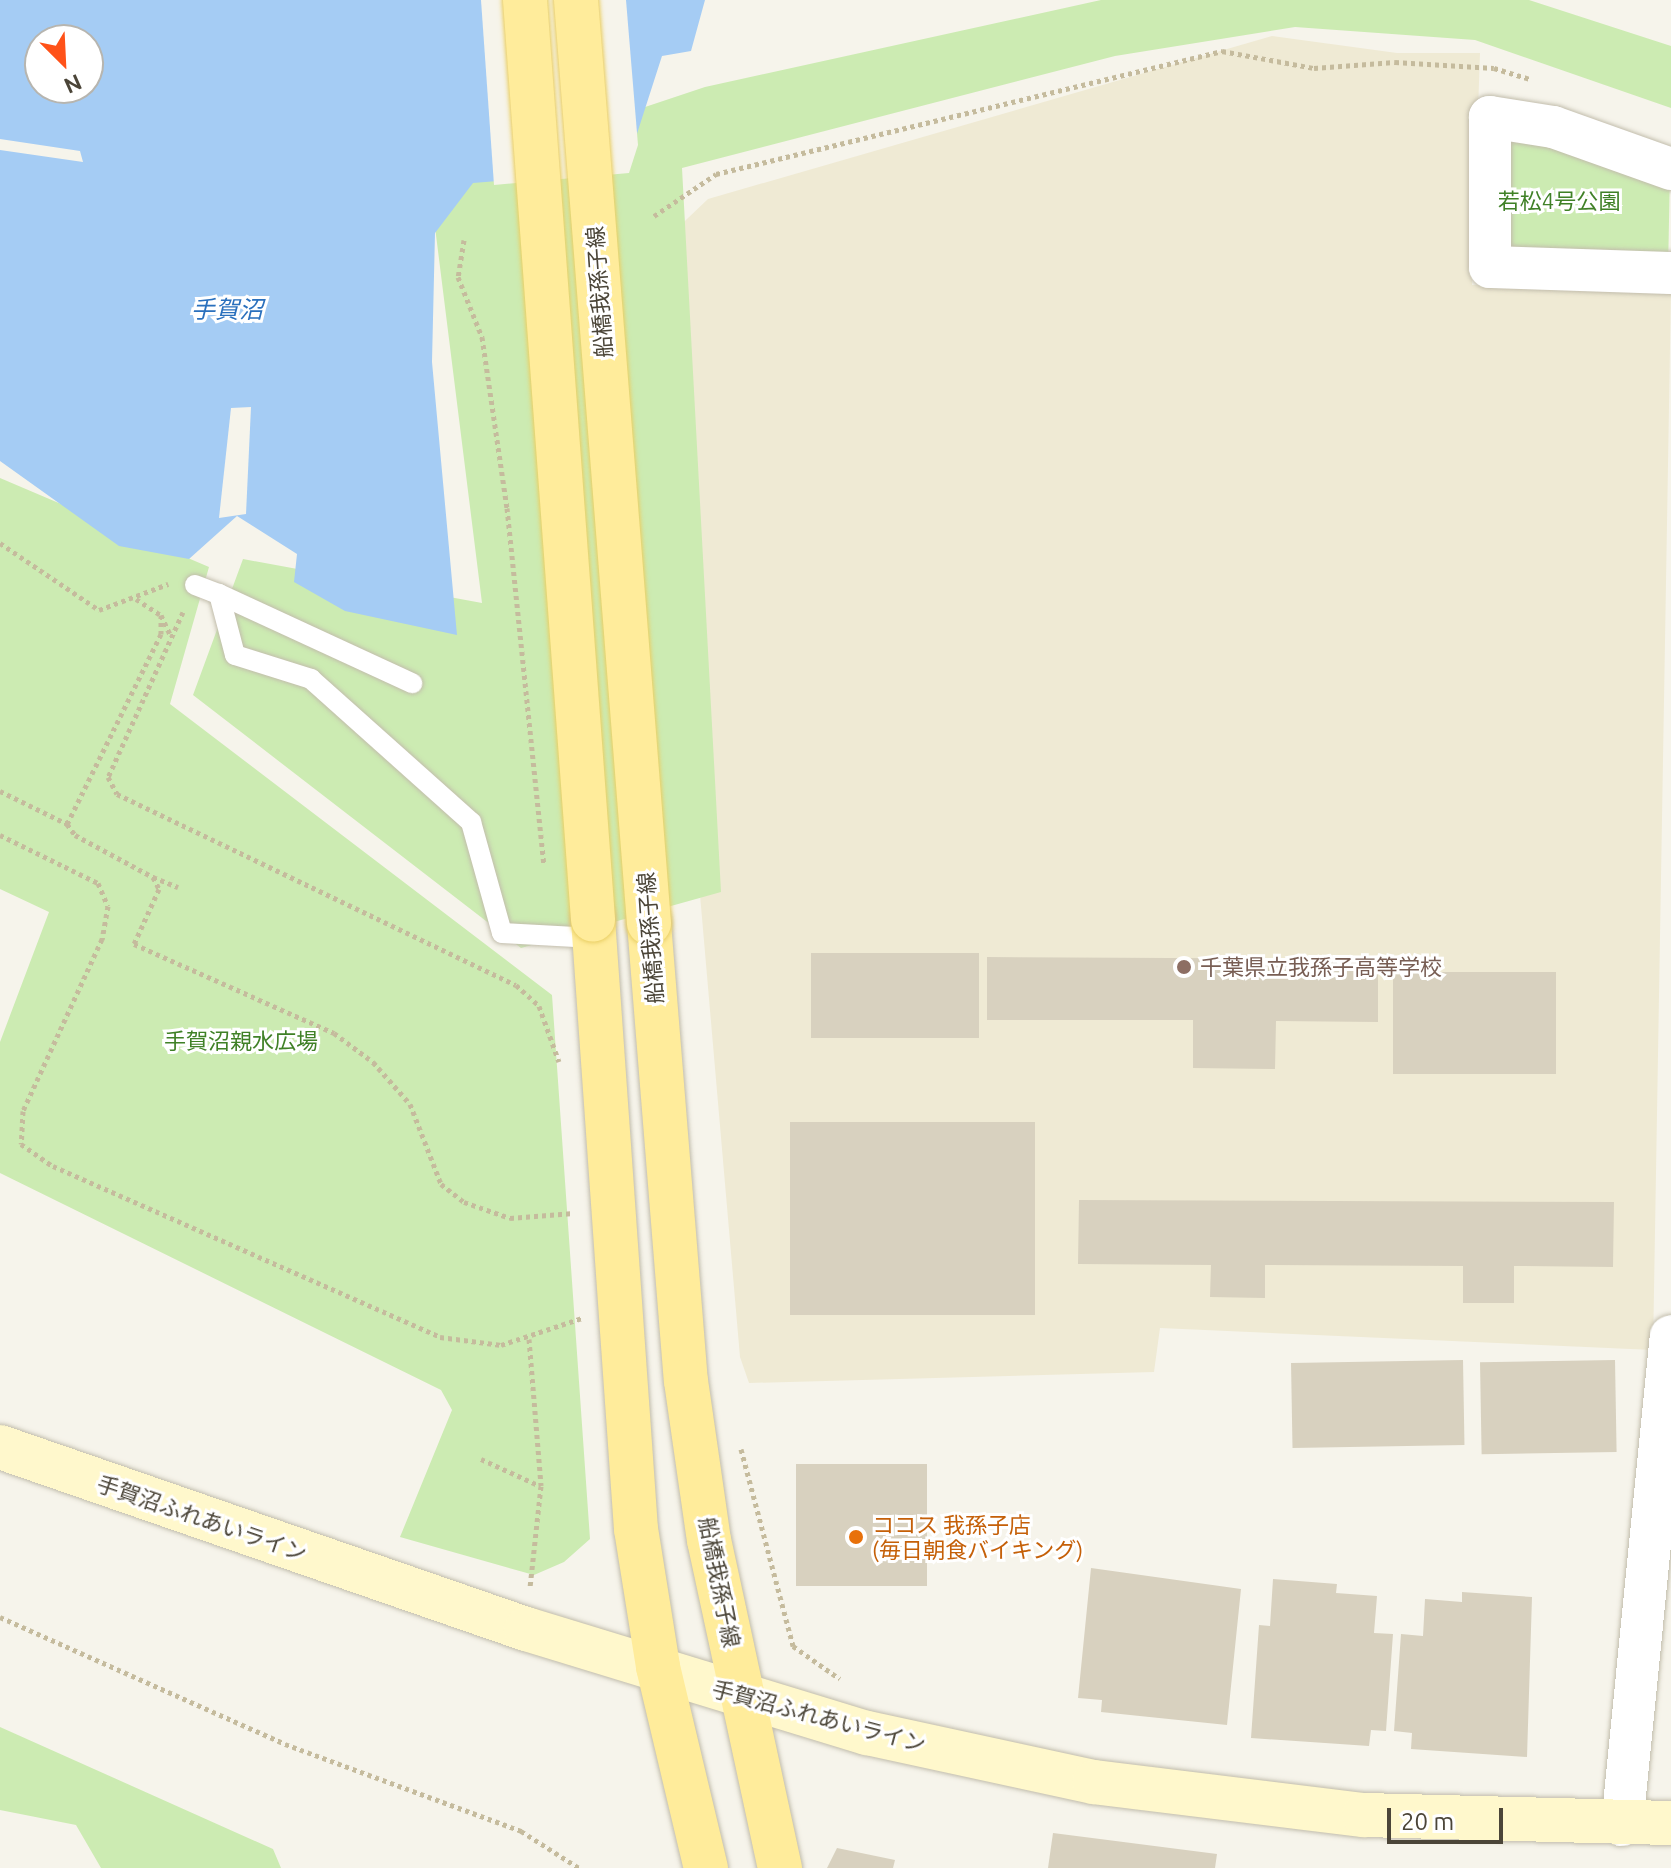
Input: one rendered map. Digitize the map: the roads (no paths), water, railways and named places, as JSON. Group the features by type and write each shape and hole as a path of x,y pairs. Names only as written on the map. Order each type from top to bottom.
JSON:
{"main road":[{"path":"525,0 594,929 623,1392 658,1667 706,1868"},
{"name":"船橋我孫子線","path":"576,0 686,1381 709,1540 780,1868"}],"street":[{"path":"1671,169 1553,127 1490,117 1490,267 1671,273"},
{"path":"1622,1825 1660,1602 1671,1336"},
{"name":"手賀沼ふれあいライン","path":"0,1447 526,1629 658,1667 744,1700 1094,1782 1364,1815 1622,1825 1671,1823"}],"lane":[{"path":"195,585 412,683"},
{"path":"219,594 235,655 311,679 471,822 502,933 594,929"}],"water":[{"name":"手賀沼","path":"0,0 705,0 691,51 662,56 625,171 473,183 435,233 432,362 457,635 345,611 294,582 297,554 237,516 189,559 119,546 0,461 0,150 83,162 80,151 0,139"}],"place":[{"name":"千葉県立我孫子高等学校","path":"1184,967"},
{"name":"ココス 我孫子店 (毎日朝食バイキング)","path":"856,1537"}],"park label":[{"name":"若松4号公園","path":"1559,201"},
{"name":"手賀沼親水広場","path":"241,1041"}]}
